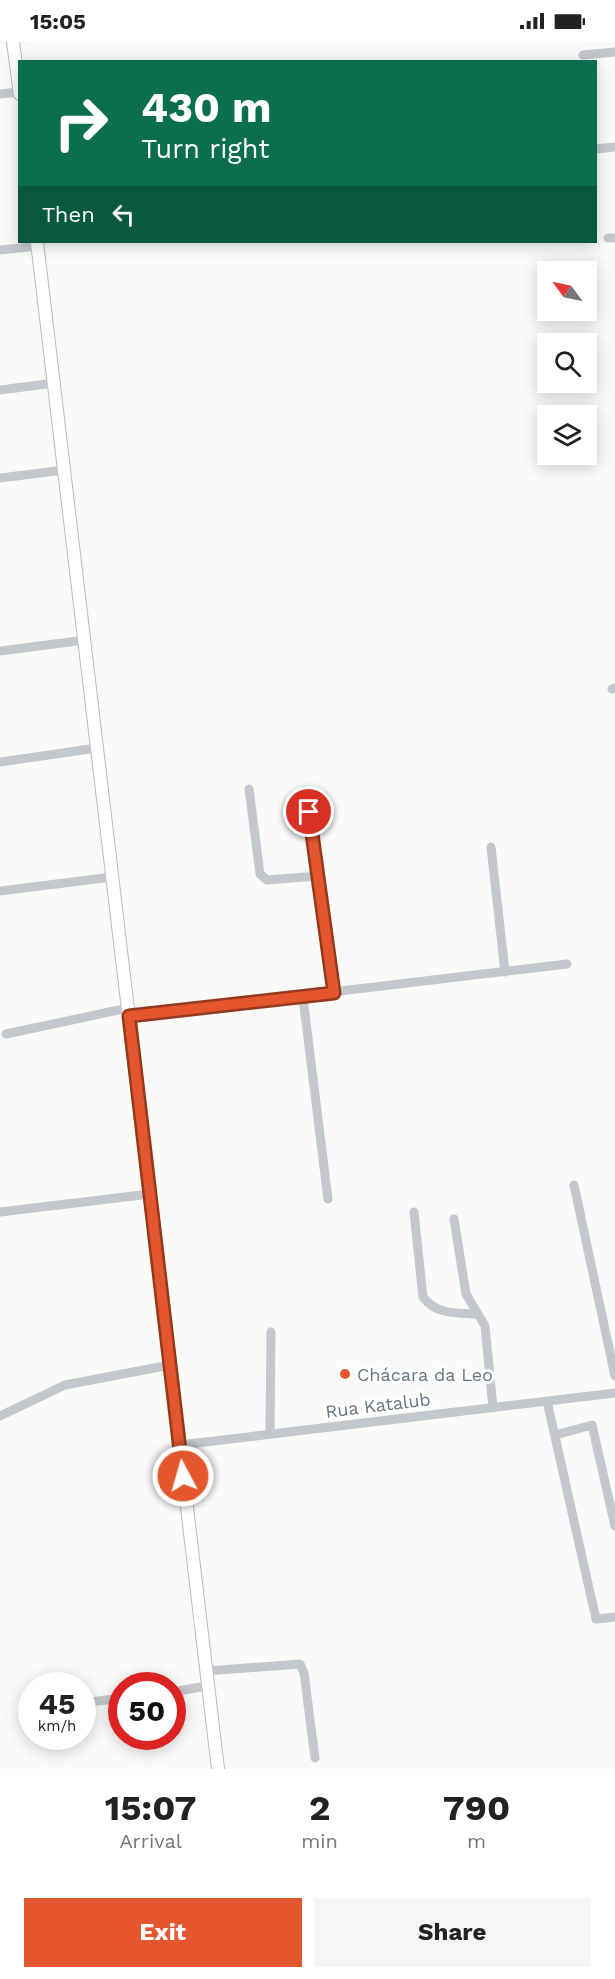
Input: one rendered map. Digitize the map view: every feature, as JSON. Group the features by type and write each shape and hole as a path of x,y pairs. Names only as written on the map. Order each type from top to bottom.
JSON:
{"main road":[{"path":"14,42 18,83"},
{"path":"38,244 218,1769"}],"street":[{"path":"583,55 615,52"},
{"path":"0,94 18,93"},
{"path":"597,149 615,147"},
{"path":"0,250 38,244"},
{"path":"0,390 54,383"},
{"path":"0,477 64,470"},
{"path":"0,651 85,640"},
{"path":"0,762 98,748"},
{"path":"249,789 260,874 267,880 318,876"},
{"path":"306,791 334,993"},
{"path":"491,847 506,972"},
{"path":"0,891 112,877"},
{"path":"6,1034 129,1012 303,998 567,964"},
{"path":"303,998 328,1198"},
{"path":"574,1185 615,1376"},
{"path":"0,1212 150,1194"},
{"path":"414,1212 423,1296 427,1303 443,1312 478,1314"},
{"path":"454,1219 466,1294 485,1326 493,1408"},
{"path":"270,1434 271,1332"},
{"path":"0,1416 65,1385 170,1365"},
{"name":"Rua Katalub","path":"180,1445 615,1393"},
{"path":"547,1401 596,1619 615,1617"},
{"path":"555,1435 592,1425 615,1527"},
{"path":"206,1671 300,1664 304,1673 315,1758"},
{"path":"186,1690 207,1686"}],"place":[{"name":"Chácara da Leo","path":"345,1374"}],"route":[{"path":"183,1476 129,1016 334,993 309,812"}]}
